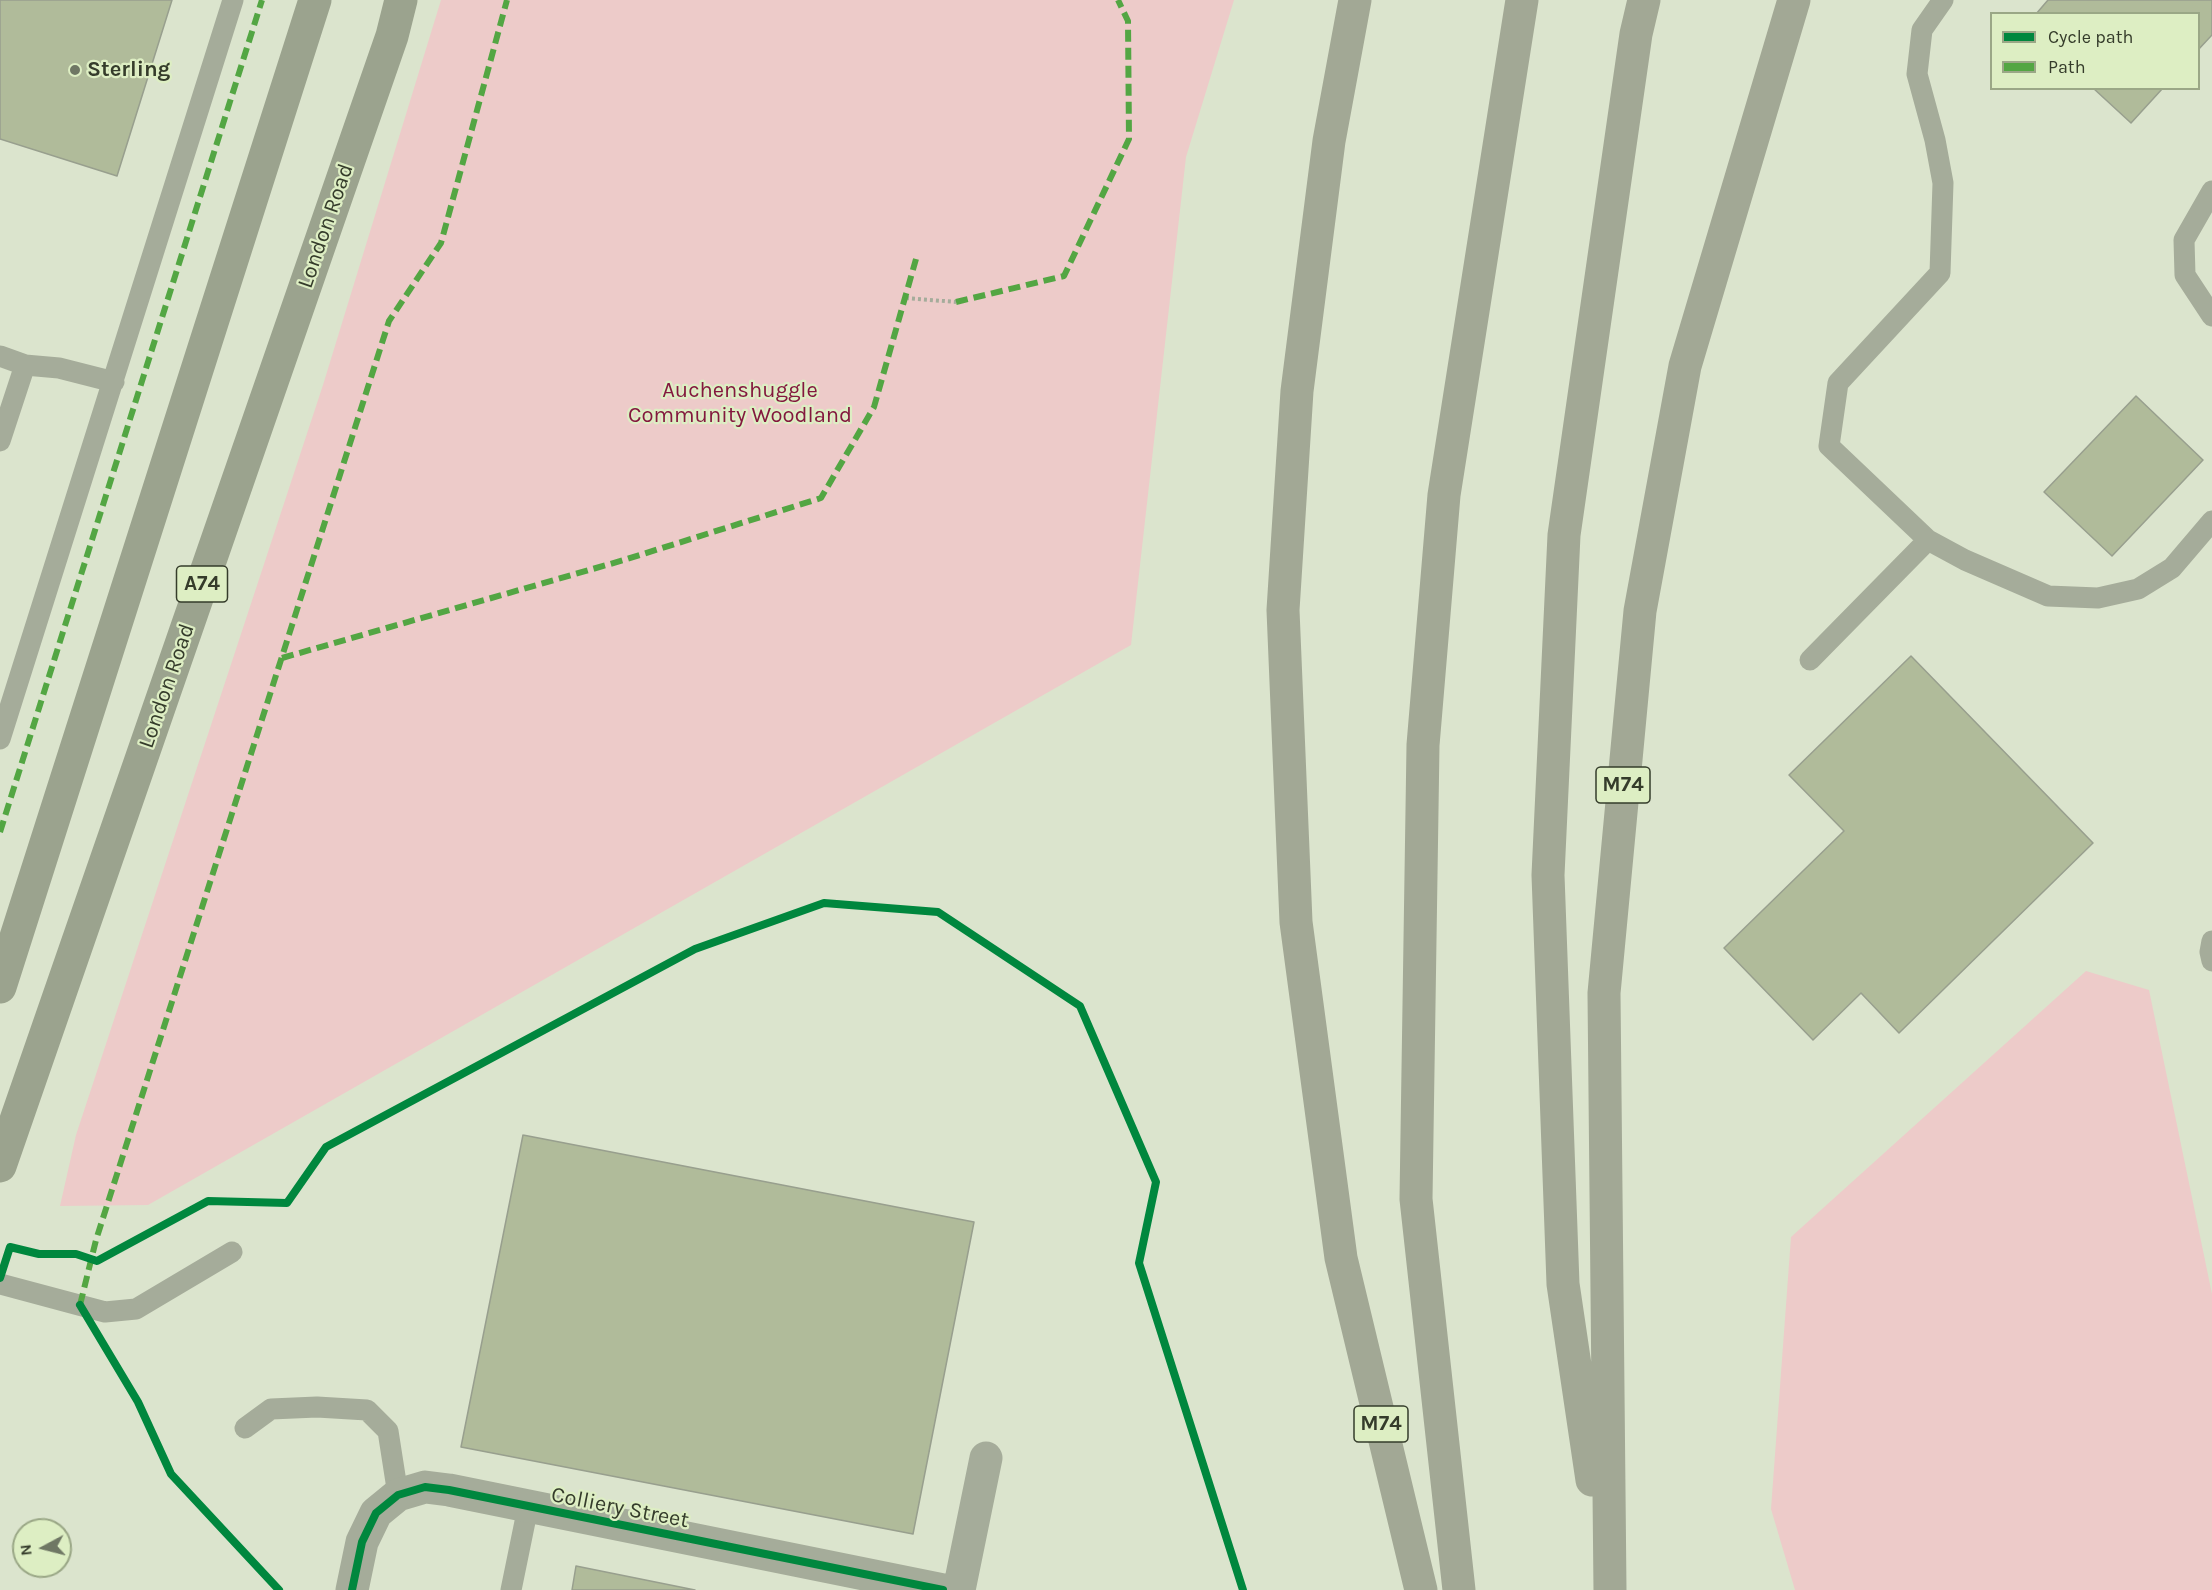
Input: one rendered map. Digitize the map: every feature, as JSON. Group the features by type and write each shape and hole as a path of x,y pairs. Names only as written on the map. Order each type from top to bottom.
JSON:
{"highway":[{"name":"M74","path":"1354,0 1329,141 1297,392 1283,610 1296,910 1341,1258 1421,1590"},
{"name":"M74","path":"1459,1590 1416,1199 1423,746 1444,495 1522,0"},
{"name":"M74","path":"1609,1590 1563,1284 1548,875 1564,535 1636,34 1644,0"},
{"name":"M74","path":"1609,1590 1604,993 1640,611 1685,366 1794,0"}],"main road":[{"path":"0,987 315,0"},
{"name":"London Road","path":"2,1155 392,36 401,0"}],"street":[{"path":"959,1590 986,1458"},
{"name":"Colliery Street","path":"352,1590 362,1542 376,1513 398,1495 424,1487 450,1490 528,1507 851,1581 943,1590"}],"lane":[{"path":"0,739 233,0"},
{"path":"1944,0 1922,30 1917,74 1935,140 1943,183 1940,273 1838,383 1829,446 1928,540 1965,560 2048,596 2098,598 2138,589 2172,568 2212,521"},
{"path":"2212,192 2184,240 2185,275 2212,316"},
{"path":"0,356 26,365 59,368 114,382"},
{"path":"0,441 26,365"},
{"path":"1810,660 1928,540"},
{"path":"2212,941 2210,952 2212,961"},
{"path":"0,1284 105,1312 136,1309 232,1252"},
{"path":"244,1428 271,1409 367,1410 388,1431 398,1495"},
{"path":"511,1590 528,1507"}],"path":[{"path":"906,298 956,302"}],"green space":[{"name":"Auchenshuggle Community Woodland","path":"441,0 1234,0 1186,157 1131,645 148,1205 60,1206 76,1135 323,385"},
{"path":"2086,971 2149,990 2212,1294 2212,1590 1795,1590 1771,1509 1791,1237"}],"building":[{"name":"Sterling","path":"0,0 172,0 117,176 0,139"},
{"path":"2048,0 2212,0 2212,35 2200,48 2200,12 2038,12"},
{"path":"2095,90 2161,90 2131,123"},
{"path":"2136,396 2203,460 2112,556 2044,492"},
{"path":"1911,656 2093,843 1899,1033 1861,993 1813,1040 1724,948 1844,831 1789,775"},
{"path":"523,1135 974,1222 913,1534 461,1447"},
{"path":"576,1566 695,1590 572,1590"}],"marked path":[{"path":"0,832 262,0"},
{"path":"80,1305 96,1240 389,321 441,243 507,0"},
{"path":"956,302 1064,276 1129,139 1128,21 1118,0"},
{"path":"282,658 624,560 821,498 874,407 916,259"}],"cycle path":[{"path":"0,1278 10,1247 39,1254 76,1254 97,1261 208,1201 287,1203 326,1147 695,949 824,903 938,912 1080,1006 1156,1182 1139,1263 1243,1590"},
{"path":"80,1305 138,1402 171,1474 279,1590"},
{"path":"352,1590 362,1542 376,1513 398,1495 425,1487 943,1590"}],"place":[{"name":"Sterling","path":"75,70"}]}
